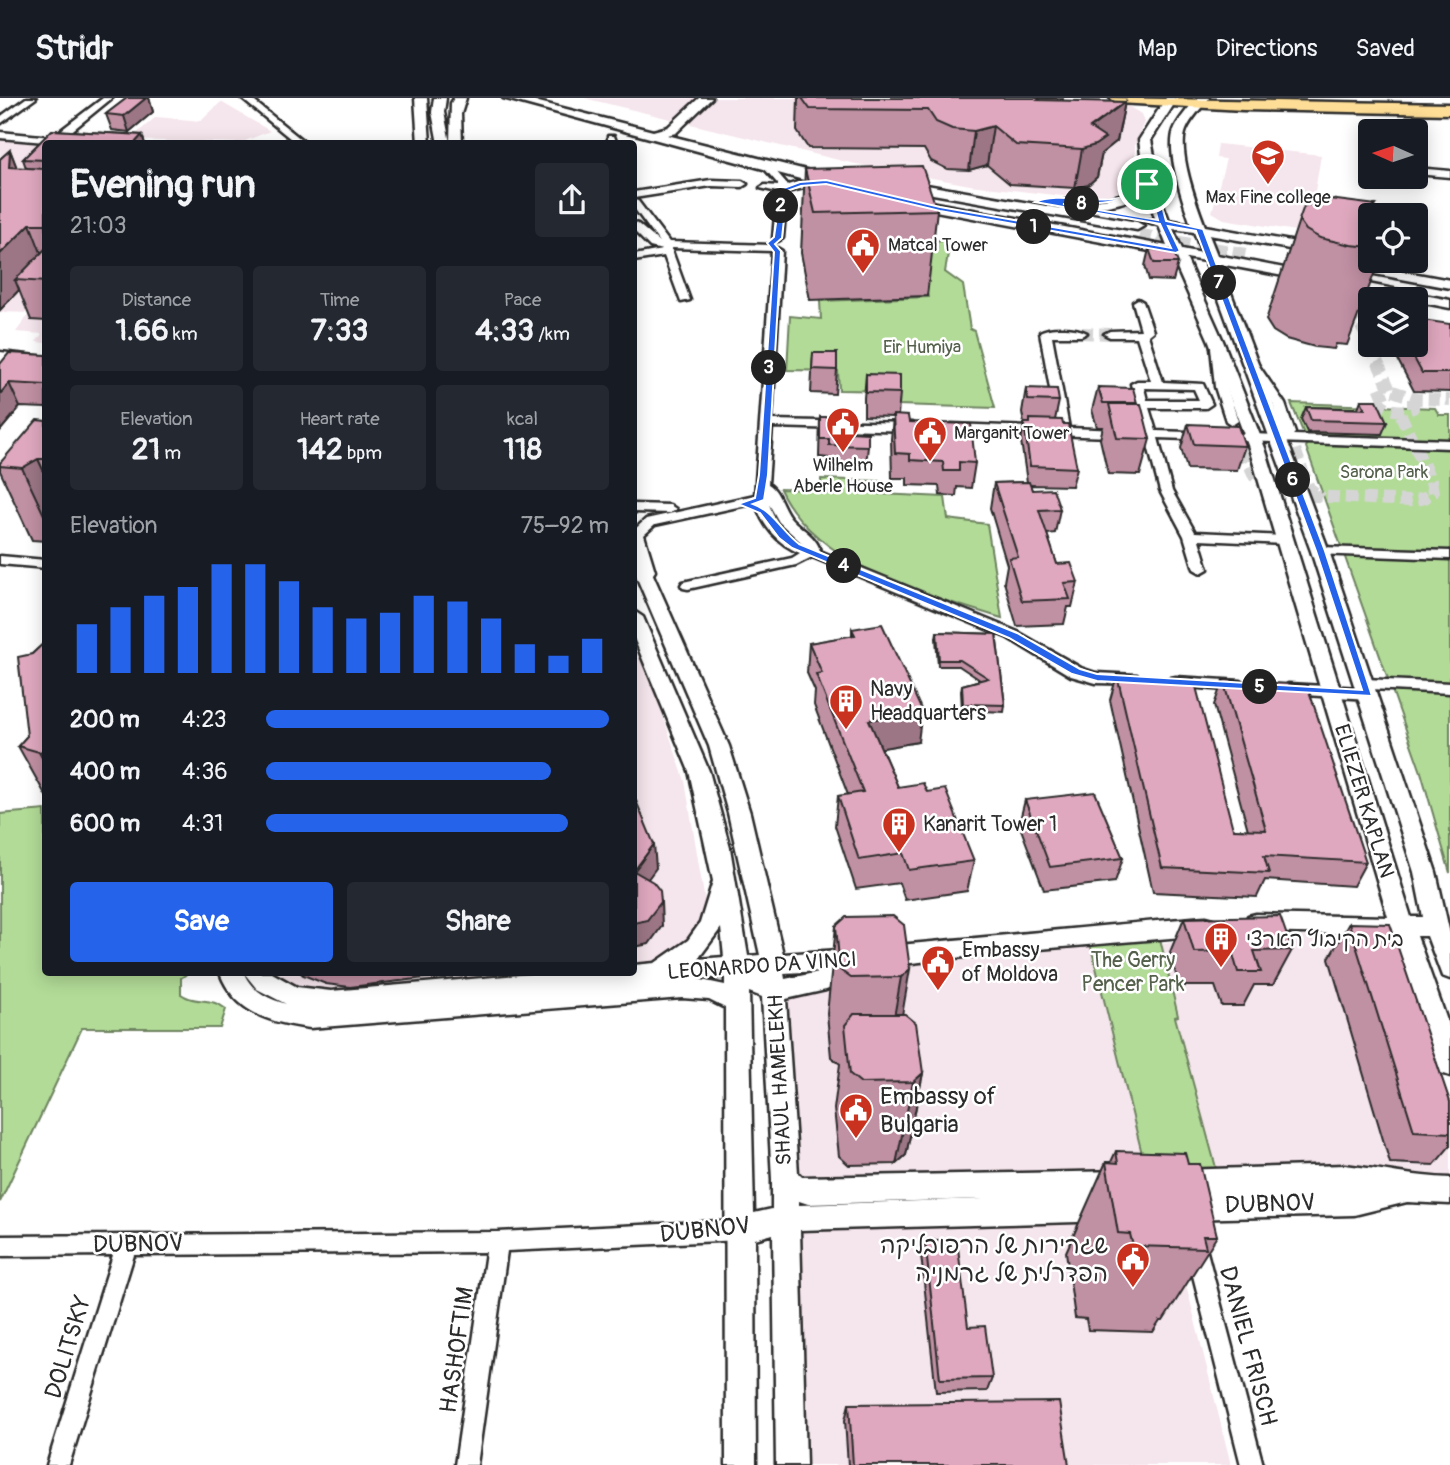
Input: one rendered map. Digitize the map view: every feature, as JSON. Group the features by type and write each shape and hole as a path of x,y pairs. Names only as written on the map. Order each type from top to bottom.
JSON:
{"highway":[{"path":"1119,98 1197,100 1243,105 1450,109"},
{"path":"1119,98 1147,106 1161,116"},
{"path":"1182,125 1214,111 1243,105"}],"main road":[{"path":"421,98 425,140"},
{"path":"440,98 438,111 443,140"},
{"path":"456,140 458,127 454,110 460,98"},
{"path":"509,98 656,131 672,130 837,178"},
{"path":"550,98 766,164 837,178"},
{"path":"656,131 690,98"},
{"path":"672,130 706,98"},
{"name":"ELIEZER KAPLAN","path":"1171,100 1146,139 1150,178 1163,223 1216,341 1253,438 1402,925 1450,1065"},
{"path":"1182,125 1197,100"},
{"name":"ELIEZER KAPLAN","path":"1182,125 1178,137 1178,151 1196,222 1247,357 1283,436 1443,927 1450,969"},
{"path":"890,187 1082,204 1124,199 1143,189 1150,178"},
{"path":"890,187 1138,230"},
{"path":"890,187 1176,251 1450,293"},
{"path":"1038,202 1163,223 1196,222 1358,256"},
{"path":"1450,284 1246,250 1328,275 1450,304"},
{"path":"1428,269 1450,273"},
{"path":"0,346 42,350"},
{"path":"0,357 42,362"},
{"name":"SHAUL HAMELEKH","path":"637,558 719,746 739,813 775,976 785,1179 791,1465"},
{"name":"SHAUL HAMELEKH","path":"637,624 699,771 719,848 737,967 741,1465"},
{"path":"654,974 686,957 706,935 719,901 719,848"},
{"path":"1425,872 1450,904"},
{"name":"LEONARDO DA VINCI","path":"775,976 822,982 876,958 1027,940 1243,923 1443,927"},
{"path":"737,967 742,976 754,985 775,976"},
{"name":"LEONARDO DA VINCI","path":"637,975 737,967"},
{"path":"233,976 234,984 253,1000 280,1003"},
{"path":"258,976 280,1003"},
{"name":"LEONARDO DA VINCI","path":"280,1003 344,1001 631,976"},
{"name":"LEONARDO DA VINCI","path":"280,1003 310,1018 682,989 712,990 738,1003"},
{"name":"DUBNOV","path":"785,1179 794,1187 808,1191 1164,1212 1345,1177 1384,1182 1407,1189 1450,1191"},
{"name":"DUBNOV","path":"741,1230 785,1218 1164,1212 1212,1205 1354,1202 1407,1189"}],"street":[{"path":"0,121 33,98"},
{"path":"0,135 54,140 108,98"},
{"path":"245,98 298,140"},
{"path":"766,164 780,177 784,190 775,245 763,501 790,543 1013,635 1076,672 1097,678 1331,692 1450,688"},
{"path":"1428,172 1450,174"},
{"path":"765,188 784,190 800,184 837,178"},
{"path":"637,200 711,183 742,184"},
{"path":"637,206 662,246 685,300"},
{"path":"637,228 662,246"},
{"path":"637,257 662,246 775,245"},
{"path":"1110,334 1142,334 1147,331 1138,302"},
{"path":"1064,432 1046,332 1081,333"},
{"path":"1142,334 1158,385"},
{"path":"1216,341 1221,387 1232,421"},
{"path":"1142,404 1206,404 1199,386 1137,384 1142,404 1150,434 1166,491 1191,536 1201,569"},
{"path":"767,423 1253,438 1283,436 1450,444"},
{"path":"653,590 638,541 637,534 642,528 666,517 742,501 763,475"},
{"path":"637,508 663,510 763,501"},
{"path":"1191,536 1285,540"},
{"path":"688,585 796,561 813,551"},
{"path":"1320,551 1450,555"},
{"path":"0,560 42,564"},
{"path":"1164,1212 1199,1214 1212,1205"},
{"name":"DANIEL FRISCH","path":"1164,1212 1252,1465"},
{"name":"DUBNOV","path":"0,1246 499,1242 741,1230"},
{"name":"HASHOFTIM","path":"466,1465 499,1242"},
{"name":"DOLITSKY","path":"58,1465 127,1243"}],"shaded area":[{"path":"584,98 1059,98 1128,106 1141,114 1144,122 1135,144 1135,178 1128,188 1104,197 1079,198 970,185 851,163"},
{"path":"221,102 270,131 248,140 129,140 156,117 201,121"},
{"path":"0,138 42,145 42,334 16,332 30,313 0,312"},
{"name":"Max Fine college","path":"1218,144 1321,155 1308,233 1224,219 1212,212 1226,159 1216,158"},
{"path":"637,652 656,696 685,781 712,944 696,960 637,966"},
{"path":"1382,933 1450,1133 1450,1176 1152,1180 1178,1252 1231,1465 806,1465 787,1000 879,965 1083,946"},
{"path":"281,976 532,976 328,995 302,992"}],"green space":[{"name":"Eir Humiya","path":"910,239 950,241 945,272 963,285 970,329 974,331 995,408 898,405 897,391 839,390 838,371 787,370 790,316 821,319 820,301 928,297"},
{"name":"Sarona Park","path":"1291,403 1435,408 1439,415 1450,415 1450,873 1421,772 1306,447 1308,444"},
{"path":"821,479 879,481 880,494 945,497 948,519 987,524 1002,618 941,599 876,574 846,558 819,538 797,516 780,489 821,490"},
{"path":"42,810 42,976 184,976 181,978 181,994 221,1005 226,1009 220,1028 82,1028 0,1202 0,814"},
{"name":"The Gerry Pencer Park","path":"1158,930 1178,1016 1175,1017 1218,1175 1148,1178 1088,935"}],"building":[{"path":"127,98 146,98 124,116 106,114"},
{"path":"802,98 1041,98 1038,100 1125,102 1090,128 1105,138 1082,149 1016,145 993,126 974,131 952,129 936,122 928,110 810,109"},
{"path":"52,130 142,135 138,140 42,140"},
{"path":"42,140 42,160 23,159"},
{"path":"10,150 9,167 42,169 42,224 30,224 0,254 0,159"},
{"path":"922,166 937,210 815,213 805,169"},
{"path":"1329,199 1360,203 1358,203 1358,246 1320,238 1306,230 1299,220 1304,206"},
{"path":"1149,249 1173,250 1178,263 1154,263"},
{"path":"42,252 42,282 15,280"},
{"path":"1428,321 1450,324 1450,373 1422,373 1413,357 1428,357"},
{"path":"9,353 42,355 42,385 9,383 0,394 0,364"},
{"path":"813,353 837,353 837,370 812,369"},
{"path":"866,374 900,375 900,393 866,392"},
{"path":"1098,387 1133,388 1137,403 1103,403"},
{"path":"1026,388 1057,389 1059,401 1028,400"},
{"path":"1361,400 1377,400 1387,422 1311,420 1306,407 1365,409"},
{"path":"1109,404 1141,404 1150,439 1117,438"},
{"path":"893,415 908,416 909,422 971,424 975,463 959,462 959,471 944,471 943,462 910,460 910,454 895,453"},
{"path":"820,417 835,417 835,429 868,433 868,446 829,445 829,439 820,439"},
{"path":"1030,419 1062,420 1063,424 1068,424 1077,468 1030,466 1024,423 1030,423"},
{"path":"37,420 42,421 42,459 22,468 0,466"},
{"path":"1188,424 1238,426 1245,446 1194,444"},
{"path":"1029,482 1032,490 1053,489 1060,509 1039,510 1057,564 1071,563 1078,582 1064,583 1070,599 1022,601 1009,558 1018,557 994,483"},
{"path":"882,624 922,711 869,720 898,787 923,783 927,792 945,789 974,861 909,870 903,853 859,860 838,796 863,792 816,674 822,673 809,643 855,635 852,629"},
{"path":"937,632 996,634 1005,705 963,704 962,685 988,678 960,660 939,660"},
{"path":"42,645 42,751 39,752 18,746 27,736 18,657 32,654"},
{"path":"1117,675 1194,679 1233,829 1266,830 1223,680 1307,685 1366,862 1264,856 1269,873 1162,868"},
{"path":"1095,792 1123,858 1050,867 1025,800"},
{"path":"637,803 654,844 637,867"},
{"path":"637,873 653,882 660,891 661,902 647,920 637,922"},
{"path":"893,916 904,925 910,969 901,977 851,978 840,970 836,926 846,917"},
{"path":"1280,916 1292,950 1254,951 1261,972 1238,972 1232,951 1194,952 1184,918"},
{"path":"1349,923 1390,924 1450,1102 1450,1133 1414,1131"},
{"path":"854,1014 905,1014 916,1023 923,1073 913,1082 861,1083 850,1074 845,1025"},
{"path":"1116,1151 1185,1153 1188,1164 1200,1164 1217,1236 1203,1236 1206,1248 1133,1246 1130,1234 1118,1233 1106,1162 1118,1163"},
{"path":"925,1240 957,1240 968,1327 985,1326 992,1378 940,1379"},
{"path":"1059,1402 1069,1465 853,1465 849,1404"}],"tunnel":[{"path":"1139,235 1249,255"},
{"path":"1348,299 1358,320"},
{"path":"1081,333 1110,334"},
{"path":"1375,357 1390,390"},
{"path":"1390,390 1416,399 1450,400"},
{"path":"1390,390 1375,396 1387,408 1413,408 1413,399"},
{"path":"1320,496 1410,501 1425,498 1433,492 1431,481 1399,411"},
{"path":"1236,433 1254,476 1276,494 1320,496"},
{"path":"1289,433 1309,488 1320,496"}],"place":[{"name":"Max Fine college","path":"1268,186"},
{"name":"Matcal Tower","path":"863,275"},
{"name":"Wilhelm Aberle House","path":"843,454"},
{"name":"Marganit Tower","path":"930,463"},
{"name":"Navy Headquarters","path":"846,731"},
{"name":"Kanarit Tower 1","path":"899,854"},
{"name":"בית הקיבוץ הארצי","path":"1221,969"},
{"name":"Embassy of Moldova","path":"938,992"},
{"name":"Embassy of Bulgaria","path":"856,1140"},
{"name":"שגרירות של הרפובליקה הפדרלית של גרמניה","path":"1133,1289"}],"route":[{"path":"1147,184 1124,199 1095,204 1038,202 1163,223 1199,229 1320,551 1369,694 1097,678 1076,672 1013,635 790,543 764,511 743,504 760,500 777,251 772,248 771,243 778,238 784,190 800,184 826,182 940,209 1176,251 1163,223 1157,207 1150,178 1147,184"}]}
